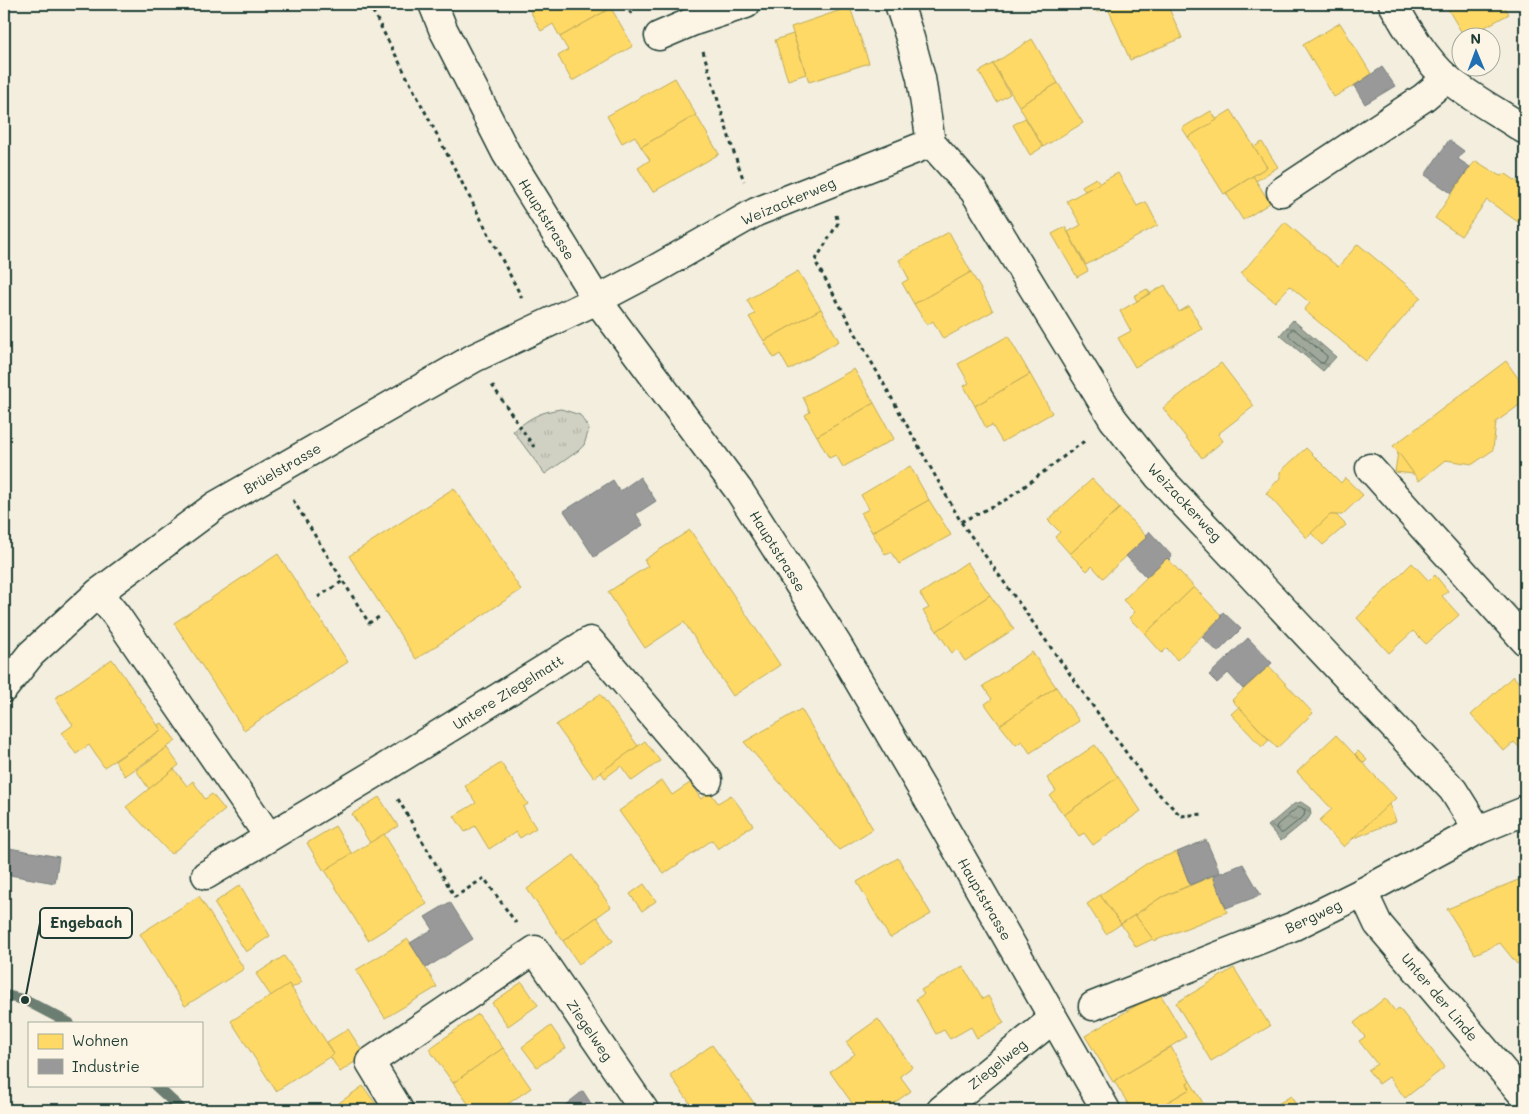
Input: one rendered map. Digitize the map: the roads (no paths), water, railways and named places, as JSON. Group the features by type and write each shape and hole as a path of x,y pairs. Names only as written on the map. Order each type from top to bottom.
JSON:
{"street":[{"name":"Hauptstrasse","path":"433,4 443,29 506,153 597,300 740,492 812,604 932,806 1106,1110"},
{"path":"659,36 694,21 746,4"},
{"path":"899,4 920,78 931,143"},
{"path":"1393,4 1430,60 1447,78 1525,130"},
{"path":"1281,192 1424,98 1447,78"},
{"name":"Weizackerweg","path":"597,300 756,212 931,143 974,192 1113,419 1159,477 1453,790 1478,830"},
{"name":"Brüelstrasse","path":"4,688 31,654 98,593 215,506 474,358 597,300"},
{"path":"1370,468 1525,641"},
{"path":"98,593 116,615 269,837"},
{"name":"Untere Ziegelmatt","path":"206,875 590,641 708,780"},
{"name":"Bergweg","path":"1092,1006 1294,926 1363,892 1478,830 1525,811"},
{"name":"Unter der Linde","path":"1363,892 1378,924 1525,1097"},
{"name":"Ziegelweg","path":"399,1110 370,1062 535,950 644,1110"},
{"name":"Ziegelweg","path":"942,1110 1054,1019"}],"water":[{"path":"1293,320 1336,357 1323,371 1280,335"},
{"path":"1301,802 1310,808 1311,814 1308,819 1281,841 1268,826 1294,804"}],"waterway":[{"path":"4,995 25,1000 67,1022"},
{"path":"156,1086 182,1110"}],"place":[{"name":"Engebach","path":"25,1000"}]}
